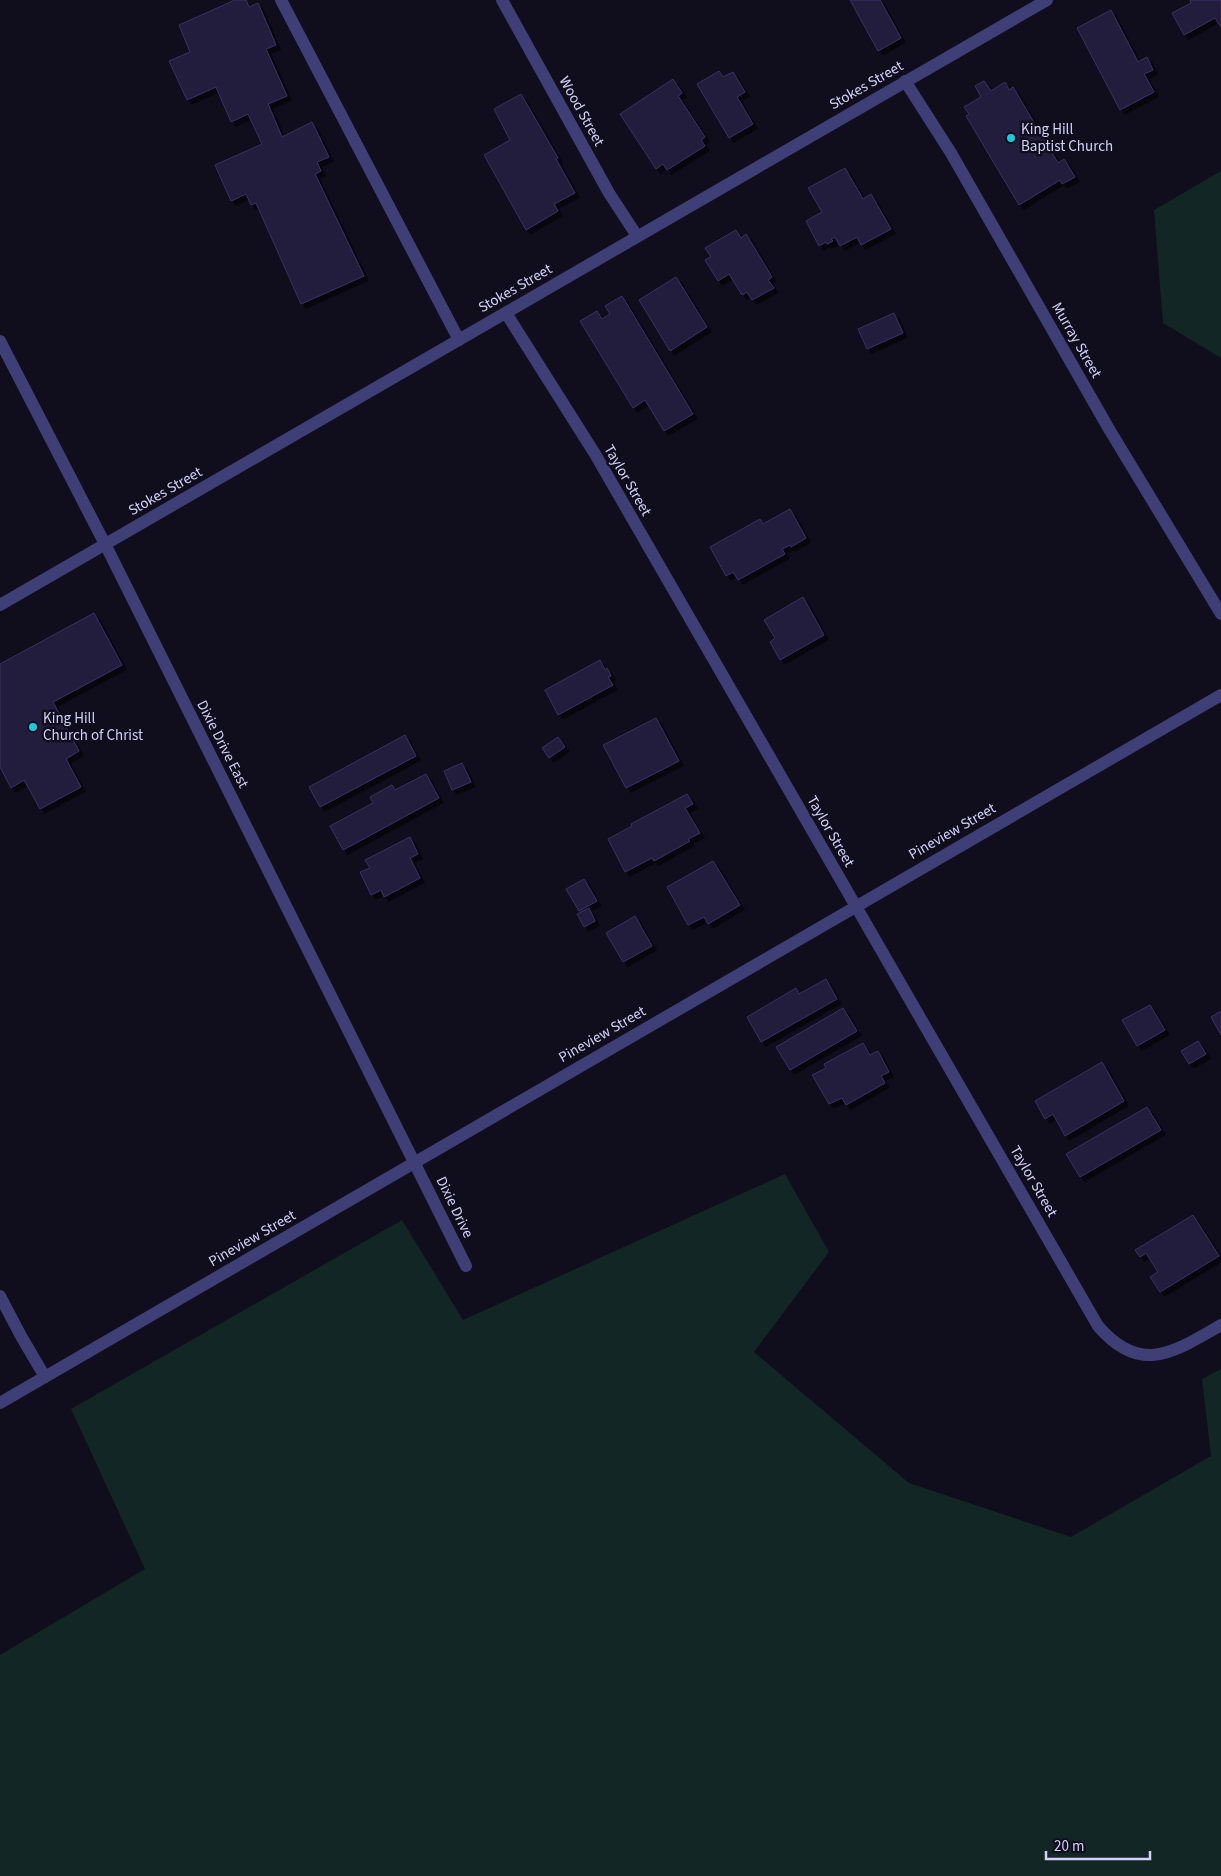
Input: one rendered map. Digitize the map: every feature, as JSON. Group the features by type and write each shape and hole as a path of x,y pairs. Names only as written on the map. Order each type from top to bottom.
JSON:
{"street":[{"path":"281,0 459,340"},
{"name":"Wood Street","path":"502,0 609,193 636,236"},
{"name":"Stokes Street","path":"0,605 1047,0"},
{"name":"Murray Street","path":"905,81 951,153 1109,429 1221,614"},
{"name":"Taylor Street","path":"506,313 595,454 1098,1326 1109,1338 1127,1350 1137,1354 1162,1355 1182,1348 1221,1325"},
{"name":"Dixie Drive East","path":"0,341 105,544 414,1162"},
{"name":"Pineview Street","path":"0,1403 1221,695"},
{"name":"Dixie Drive","path":"414,1162 466,1266"},
{"path":"0,1296 45,1377"}],"green space":[{"path":"1221,171 1221,358 1163,323 1154,210"},
{"path":"785,1174 829,1252 754,1352 909,1483 1071,1537 1211,1456 1202,1379 1221,1369 1221,1876 0,1876 0,1655 145,1569 71,1409 402,1220 463,1320"}],"building":[{"path":"235,0 246,0 249,7 258,3 276,45 266,49 287,96 268,104 282,137 312,122 329,157 317,162 321,171 315,174 364,276 301,304 256,203 251,205 246,194 231,201 215,165 262,144 248,114 231,122 216,87 187,100 169,61 190,52 179,25"},
{"path":"850,0 880,0 901,38 878,51"},
{"path":"1190,0 1221,0 1221,27 1215,18 1184,35 1172,13 1191,3"},
{"path":"1111,10 1138,62 1147,57 1153,70 1144,74 1154,92 1120,110 1077,28"},
{"path":"719,71 723,77 733,72 745,92 737,97 753,124 729,138 697,84"},
{"path":"673,79 682,93 678,96 705,137 701,140 705,146 667,170 663,164 656,169 620,114"},
{"name":"King Hill Baptist Church","path":"984,81 991,91 1005,82 1009,90 1013,87 1058,163 1064,159 1075,177 1062,184 1060,180 1019,205 966,116 969,114 964,107 981,97 975,86"},
{"path":"521,94 558,158 556,159 575,193 554,204 558,211 526,230 484,155 510,140 494,109"},
{"path":"845,168 863,199 871,194 891,229 861,245 857,237 840,246 835,237 831,239 833,241 819,246 806,221 822,212 808,188"},
{"path":"736,230 741,238 746,234 772,277 768,280 774,288 752,300 747,292 742,295 729,274 718,281 705,260 711,257 705,248"},
{"path":"676,277 707,327 670,351 639,300"},
{"path":"622,296 693,414 664,431 645,400 633,408 580,321 597,311 602,319 610,314 605,306"},
{"path":"894,313 903,333 867,349 858,329"},
{"path":"790,509 806,538 791,547 790,545 782,549 785,554 738,580 733,572 726,576 710,547 760,519 763,524"},
{"path":"803,597 824,635 780,660 770,642 775,638 764,620"},
{"name":"King Hill Church of Christ","path":"94,613 122,665 53,702 79,751 66,759 81,787 40,809 24,780 11,788 0,767 0,664"},
{"path":"600,660 605,670 607,668 611,676 608,677 613,685 558,715 545,690"},
{"path":"656,718 679,761 626,788 603,745"},
{"path":"405,735 416,756 320,807 309,787"},
{"path":"558,737 565,747 549,758 542,748"},
{"path":"462,763 471,782 452,790 444,771"},
{"path":"426,774 439,798 343,850 330,826 373,803 370,797 392,785 395,790"},
{"path":"687,794 693,804 685,808 700,833 688,839 690,841 654,861 652,858 625,872 608,839 632,826 631,824"},
{"path":"410,837 418,854 410,858 420,878 384,897 381,890 371,895 360,872 370,868 365,860"},
{"path":"713,861 740,905 708,924 704,917 688,925 667,887"},
{"path":"584,879 597,901 579,911 566,889"},
{"path":"589,908 595,921 584,927 577,914"},
{"path":"635,916 652,946 623,962 606,933"},
{"path":"826,979 837,999 761,1042 747,1017 796,988 799,994"},
{"path":"1150,1005 1165,1030 1137,1046 1122,1020"},
{"path":"843,1008 857,1031 790,1070 776,1047"},
{"path":"1221,1011 1221,1035 1211,1017"},
{"path":"1198,1041 1206,1054 1189,1064 1181,1051"},
{"path":"863,1043 870,1055 878,1051 889,1072 881,1076 885,1083 846,1105 842,1098 829,1104 812,1075 826,1068 824,1064"},
{"path":"1102,1062 1124,1101 1065,1136 1053,1114 1045,1119 1035,1101"},
{"path":"1147,1107 1161,1130 1080,1177 1066,1154"},
{"path":"1193,1215 1219,1256 1160,1292 1150,1277 1158,1272 1146,1253 1140,1257 1135,1250"}],"place":[{"name":"King Hill Baptist Church","path":"1011,138"},
{"name":"King Hill Church of Christ","path":"33,727"}]}
